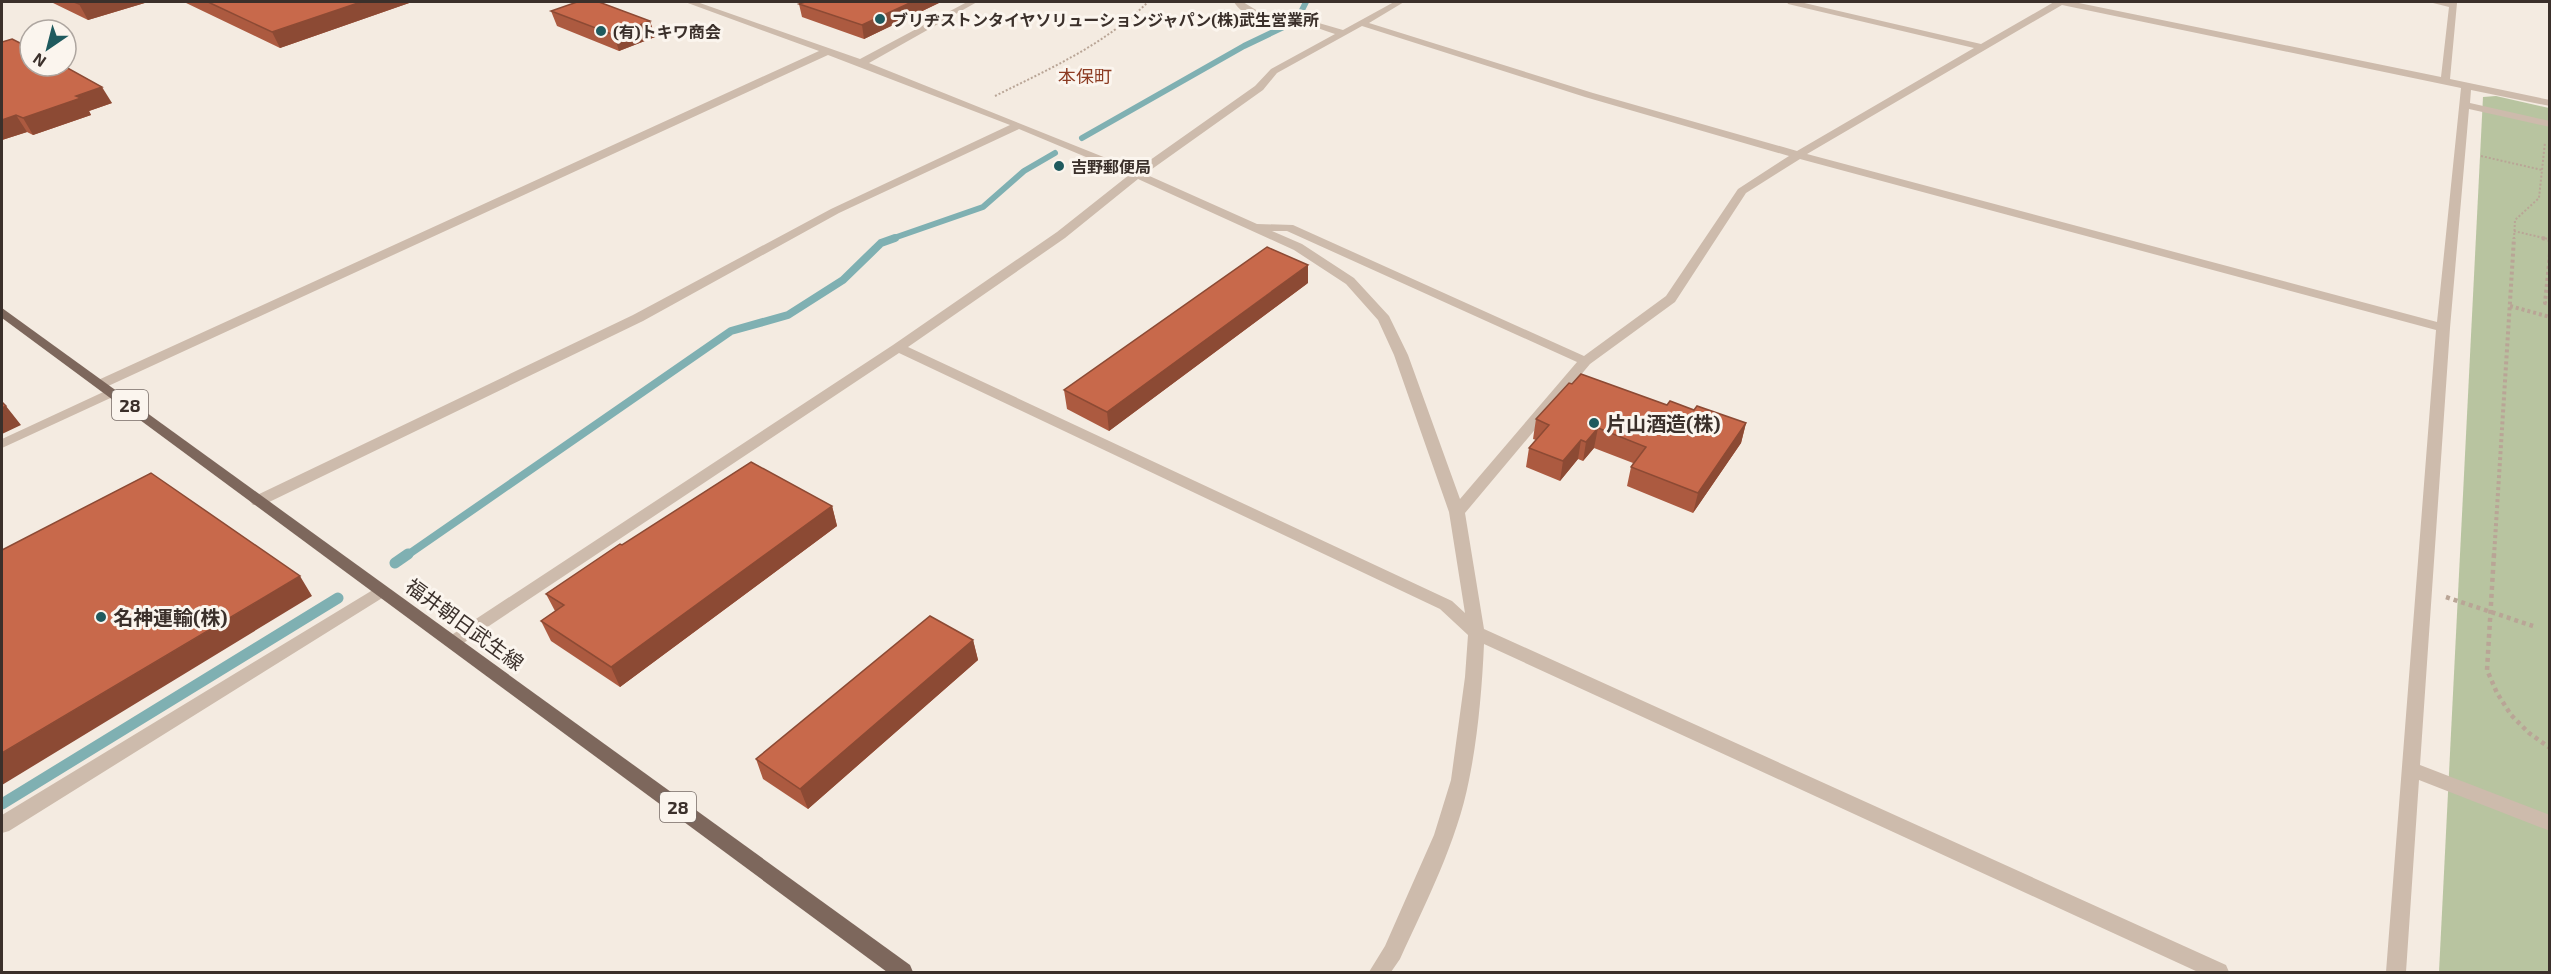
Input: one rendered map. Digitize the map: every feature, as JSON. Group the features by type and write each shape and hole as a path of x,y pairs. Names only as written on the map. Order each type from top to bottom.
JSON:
{"main road":[{"name":"福井朝日武生線","path":"2,312 903,972"}],"street":[{"path":"690,2 861,63 1019,125 1298,247 1350,281 1384,319 1401,355 1457,512 1476,633 1474,677 1460,780 1444,835 1393,952 1379,972"},
{"path":"710,9 730,2"},
{"path":"861,63 973,2"},
{"path":"1238,2 1247,12 1265,18 1297,20 1344,33"},
{"path":"453,642 898,348 1061,235 1136,175 1259,88 1274,71 1400,2"},
{"path":"1791,2 1980,47"},
{"path":"1457,512 1585,361 1671,299 1742,191 1798,155 1980,47 2061,2 2550,104"},
{"path":"2434,2 2454,5 2445,82"},
{"path":"1361,23 1588,95 1798,155 2443,328"},
{"path":"2,444 106,388 828,51"},
{"path":"2396,972 2443,328 2466,86"},
{"path":"2464,105 2550,124"},
{"path":"258,501 638,318 835,211 1019,125"},
{"path":"1251,227 1288,228 1585,361"},
{"path":"898,348 1446,605 1476,633 2219,972"},
{"path":"2,825 381,591"},
{"path":"2410,769 2550,823"}],"path":[{"path":"972,107 1092,47 1131,20 1148,2"},
{"path":"2546,140 2539,198 2515,220 2487,670 2493,691 2517,720 2550,748"},
{"path":"2460,151 2542,170"},
{"path":"2514,231 2550,240"},
{"path":"2550,254 2545,303 2550,304"},
{"path":"2510,306 2550,317"},
{"path":"2423,589 2533,626"}],"green space":[{"path":"2496,96 2549,108 2549,972 2439,972 2483,97"}],"building":[{"path":"208,2 361,2 272,32"},
{"path":"577,2 599,2 650,21 614,35 551,11"},
{"path":"805,2 912,2 862,25 799,4"},
{"path":"12,39 18,42 18,78 78,78 78,74 102,87 76,96 81,98 23,118 16,115 2,120 2,42"},
{"path":"1267,247 1308,265 1107,412 1064,390"},
{"path":"1581,374 1667,405 1670,401 1694,410 1697,406 1746,423 1698,493 1631,467 1646,447 1598,428 1586,442 1581,440 1563,461 1529,448 1549,425 1536,419 1569,383 1572,384"},
{"path":"751,462 832,506 611,667 541,621 564,605 546,594 620,544 622,545"},
{"path":"151,473 300,576 2,753 2,550"},
{"path":"930,616 973,640 800,789 756,759"}],"waterway":[{"path":"1299,16 1306,2"},
{"path":"1082,138 1244,46 1294,22"},
{"path":"891,239 983,207 1024,171 1055,153"},
{"path":"406,556 731,331 788,315 843,280 881,243 895,238"},
{"path":"395,563 408,554"},
{"path":"2,804 338,598"}],"place":[{"name":"ブリヂストンタイヤソリューションジャパン(株)武生営業所","path":"880,19"},
{"name":"(有)トキワ商会","path":"601,31"},
{"name":"吉野郵便局","path":"1059,166"},
{"name":"片山酒造(株)","path":"1594,423"},
{"name":"名神運輸(株)","path":"101,617"}],"district":[{"name":"本保町","path":"1085,76"}]}
